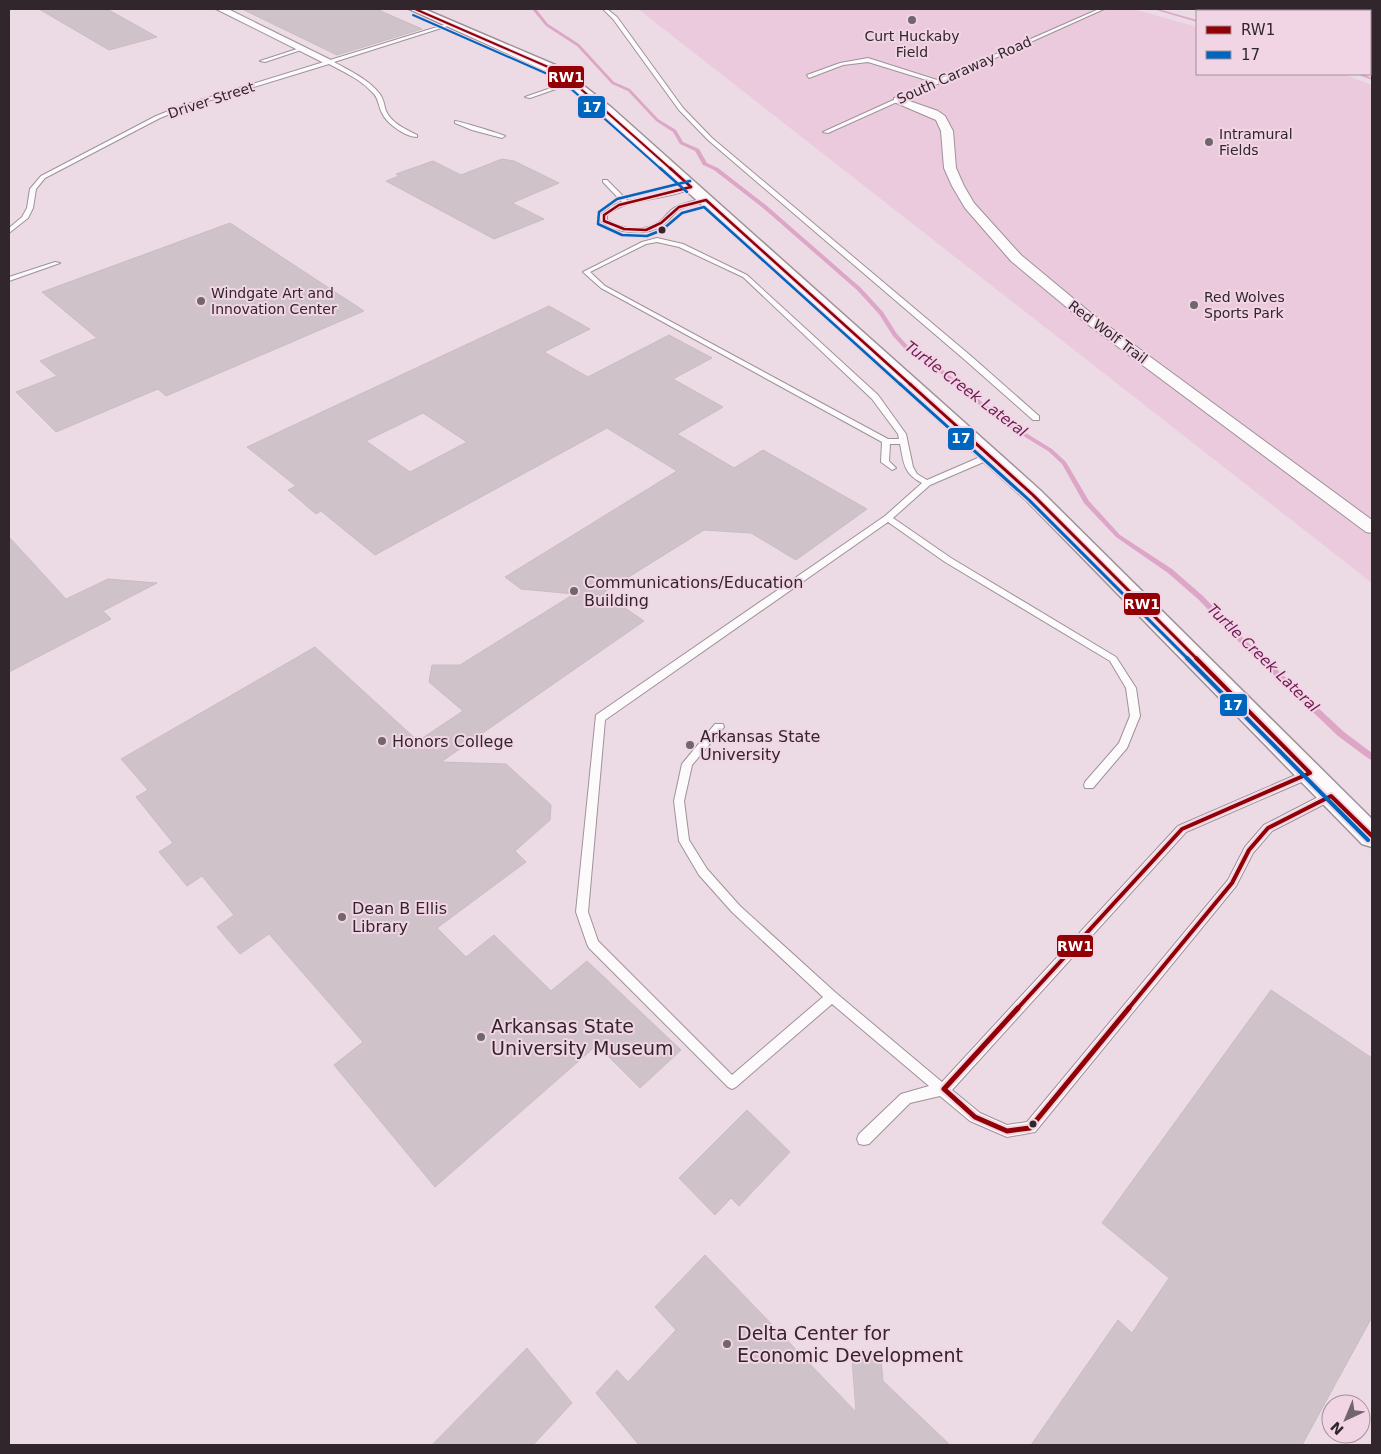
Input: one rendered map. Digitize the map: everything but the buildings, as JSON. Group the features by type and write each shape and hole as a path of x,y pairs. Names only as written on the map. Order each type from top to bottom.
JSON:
{"street":[{"path":"221,9 330,62"},
{"path":"416,9 520,53 574,82 1033,495 1372,836"},
{"name":"Red Wolf Trail","path":"898,100 934,113 941,118 947,131 950,168 958,186 969,204 1016,258 1086,317 1372,528"}],"lane":[{"path":"605,9 615,18 681,109 710,139 1036,418"},
{"name":"South Caraway Road","path":"826,132 1102,9"},
{"name":"Driver Street","path":"9,230 24,218 30,208 33,189 43,177 72,160 175,110 452,24"},
{"path":"263,60 302,49"},
{"path":"809,76 842,64 868,60 937,82"},
{"path":"330,62 366,85 380,100 385,115 396,125 415,136"},
{"path":"528,97 574,82"},
{"path":"458,122 474,129 502,136"},
{"path":"604,181 626,202"},
{"path":"691,186 650,199 626,202 611,207 604,215 604,221 621,230 636,231 653,228 676,209 706,200"},
{"path":"903,442 886,441 603,286 586,272 644,242 657,240 681,245 745,276 875,398 902,434 909,467 914,476 927,483"},
{"path":"9,279 57,263"},
{"path":"886,441 885,462 892,468"},
{"path":"832,997 732,1082 593,944 582,912 600,718 888,518 927,483 990,456"},
{"path":"888,518 948,560 1113,659 1131,688 1135,716 1123,745 1089,785"},
{"path":"719,727 687,764 680,801 684,841 703,872 730,904 832,997 976,1117 1007,1132 1030,1128 1232,883 1249,850 1268,828 1331,796"},
{"path":"864,1139 906,1098 944,1089 1182,829 1310,773"}],"shaded area":[{"name":"Red Wolves Sports Park","path":"638,9 1133,9 1196,27 1196,75 1346,75 1372,85 1372,583"}],"waterway":[{"name":"Turtle Creek Lateral","path":"534,9 547,25 578,45 613,83 629,90 657,120 675,131 681,143 697,150 705,164 716,169 765,207 859,289 881,313 895,335 906,347 925,358 1001,420 1050,450 1064,463 1086,502 1118,536 1170,571 1201,598 1239,638 1341,734 1372,757"},
{"path":"1155,9 1196,21"},
{"path":"1362,75 1372,79"}],"transit line":[{"name":"RW1","path":"415,9 555,70 573,82 691,187"},
{"name":"17","path":"413,15 552,76 569,87 687,192"},
{"name":"17","path":"690,181 617,199 599,212 598,224 622,235 647,236 662,230 682,213 704,207 1029,500 1368,840"},
{"name":"RW1","path":"691,187 619,205 604,215 604,221 624,229 646,230 661,223 679,207 706,200 1033,495 1310,773 1182,829 944,1089 975,1117 1007,1131 1030,1128 1232,883 1249,850 1268,828 1331,796 1372,836"}],"place":[{"name":"Curt Huckaby Field","path":"912,20"},
{"name":"Intramural Fields","path":"1209,142"},
{"name":"Windgate Art and Innovation Center","path":"201,301"},
{"name":"Red Wolves Sports Park","path":"1194,305"},
{"name":"Communications/Education Building","path":"574,591"},
{"name":"Honors College","path":"382,741"},
{"name":"Arkansas State University","path":"690,745"},
{"name":"Dean B Ellis Library","path":"342,917"},
{"name":"Arkansas State University Museum","path":"481,1037"},
{"name":"Delta Center for Economic Development","path":"727,1344"}]}
